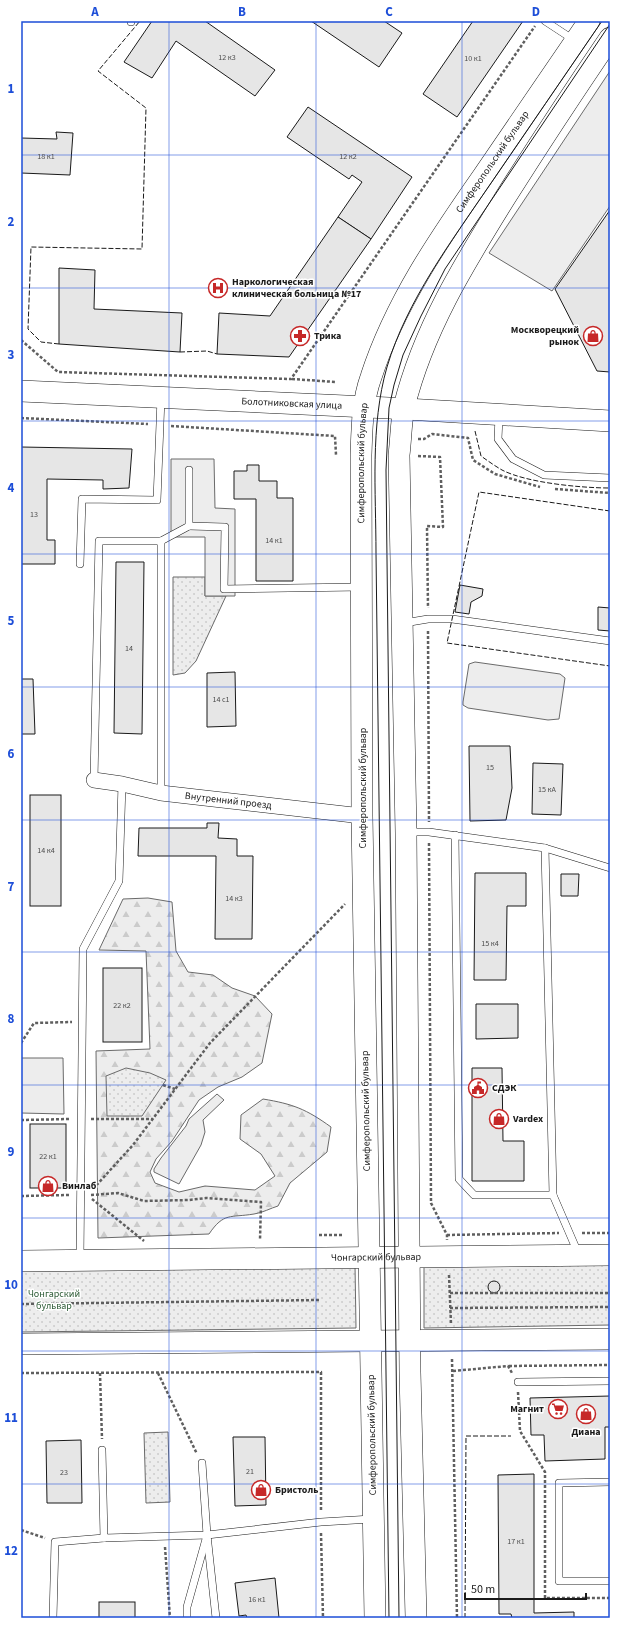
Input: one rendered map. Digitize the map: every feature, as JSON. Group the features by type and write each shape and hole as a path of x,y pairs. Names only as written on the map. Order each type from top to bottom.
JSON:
{"main road":[{"name":"Симферопольский бульвар","path":"374,1618 362,816 361,455 363,408 371,377 395,315 423,267 456,215 589,21"},
{"path":"416,1618 410,1341 406,832 399,455 404,409 412,379 428,336 457,276 552,124 610,38"},
{"name":"Болотниковская улица","path":"21,391 404,409 610,421"},
{"name":"Чонгарский бульвар","path":"21,1261 610,1255"},
{"path":"21,1344 610,1339"}],"street":[{"name":"Внутренний проезд","path":"94,780 122,784 161,793 362,816"}],"lane":[{"path":"545,21 576,41"},
{"path":"80,564 82,498 157,500 161,398"},
{"path":"499,415 498,439 513,459 544,475 610,478"},
{"path":"189,526 190,470"},
{"path":"94,780 99,541 162,541 189,526 225,527 224,589 362,587"},
{"path":"161,793 162,541"},
{"path":"402,623 428,619 452,619 610,641"},
{"path":"80,1260 83,949 119,881 122,784"},
{"path":"406,832 429,832 545,848 610,868"},
{"path":"454,836 459,1179 474,1195 553,1195"},
{"path":"545,848 553,1195 578,1255"},
{"path":"518,1382 610,1381"},
{"path":"102,1450 104,1538"},
{"path":"202,1463 207,1535 216,1618"},
{"path":"610,1482 559,1483 559,1581 610,1581"},
{"path":"53,1618 55,1542 104,1538 207,1535 321,1522 373,1519"},
{"path":"187,1618 187,1607 207,1535"}],"path":[{"path":"291,379 538,21"},
{"path":"21,340 58,372 291,379 336,382"},
{"path":"21,418 335,436 336,455"},
{"path":"87,1195 133,1145 210,1043 348,902"},
{"path":"21,1042 34,1023 82,1022"},
{"path":"164,1085 175,1089"},
{"path":"87,1195 118,1193 144,1201 206,1198 261,1202 260,1240"},
{"path":"21,1196 74,1195"},
{"path":"87,1195 144,1241"},
{"path":"447,1235 610,1233"},
{"path":"319,1235 343,1235"},
{"path":"448,1256 453,1371 457,1618"},
{"path":"450,1294 610,1293"},
{"path":"21,1304 320,1300"},
{"path":"450,1308 610,1307"},
{"path":"453,1371 508,1366 610,1365"},
{"path":"508,1366 518,1382 520,1431 545,1472 545,1598 610,1598"},
{"path":"21,1374 321,1372 322,1618"},
{"path":"158,1373 202,1463"},
{"path":"100,1374 102,1450"},
{"path":"21,1530 55,1542"},
{"path":"164,1536 170,1618"}],"green space":[{"path":"173,577 205,577 205,596 226,596 196,661 185,673 173,675"},
{"path":"148,898 172,902 176,951 188,972 213,975 232,988 255,996 272,1014 262,1063 242,1077 218,1087 199,1100 172,1141 156,1159 150,1172 155,1183 179,1192 205,1186 255,1190 275,1176 261,1154 240,1139 241,1115 263,1099 299,1108 331,1127 327,1152 290,1183 278,1206 257,1213 228,1217 219,1222 209,1234 98,1238 96,1051 150,1049 146,951 99,950 123,899"},
{"path":"126,1068 150,1073 166,1080 142,1116 107,1116 106,1076"},
{"path":"424,1263 610,1263 610,1325 424,1328"},
{"name":"Чонгарский бульвар","path":"355,1265 356,1328 21,1332 21,1268"},
{"path":"168,1432 170,1502 146,1503 144,1433"}],"shaded area":[{"path":"610,71 610,206 552,291 489,253"},
{"path":"171,459 214,459 215,508 235,509 235,596 205,596 205,537 171,537"},
{"path":"475,662 560,674 565,678 559,719 548,720 468,708 463,705 469,664"},
{"path":"21,1058 63,1058 64,1114 21,1113"},
{"path":"217,1094 224,1100 203,1120 205,1132 201,1145 179,1184 154,1172 154,1169 161,1158 186,1126 189,1119"}],"building":[{"path":"152,21 205,21 275,70 255,96 176,41 152,78 124,62"},
{"path":"311,21 384,21 402,33 379,67"},
{"path":"473,21 523,21 457,117 423,94"},
{"path":"308,107 412,177 371,239 338,217 362,182 352,175 349,179 287,137"},
{"path":"56,132 73,133 70,175 21,173 21,138 57,139"},
{"name":"Москворецкий рынок","path":"610,210 610,372 597,371 555,289"},
{"path":"338,217 371,239 289,357 217,354 219,313 270,316"},
{"path":"59,268 95,270 94,309 182,313 180,352 59,344"},
{"path":"21,447 132,449 129,488 103,489 103,480 47,479 47,540 55,540 55,564 21,564"},
{"path":"247,465 259,465 259,481 277,481 277,498 293,498 293,581 256,581 256,499 234,499 234,471 247,471"},
{"path":"116,562 144,562 142,734 114,733"},
{"path":"460,585 483,589 482,596 471,602 469,614 455,612"},
{"path":"598,607 610,608 610,631 598,630"},
{"path":"235,672 236,726 207,727 207,673"},
{"path":"21,679 33,679 35,734 21,734"},
{"path":"469,746 510,746 512,788 506,820 470,821"},
{"path":"533,763 563,764 561,815 532,814"},
{"path":"30,795 61,795 61,906 30,906"},
{"path":"207,823 219,823 218,838 237,839 237,856 253,856 252,939 215,939 216,856 138,856 139,828 207,828"},
{"path":"475,873 526,873 526,906 507,906 506,980 474,980"},
{"path":"561,874 579,874 578,896 561,896"},
{"path":"103,968 142,968 142,1042 103,1042"},
{"path":"476,1004 518,1004 518,1038 476,1039"},
{"path":"472,1068 502,1068 503,1141 524,1141 524,1181 472,1181"},
{"path":"30,1124 66,1124 66,1188 30,1188"},
{"path":"492,1281 496,1281 500,1287 496,1293 492,1293 488,1289 488,1285"},
{"path":"610,1396 610,1427 605,1427 605,1459 545,1461 544,1435 531,1435 530,1398"},
{"path":"233,1437 265,1437 266,1505 235,1506"},
{"path":"81,1440 82,1503 47,1503 46,1441"},
{"path":"534,1474 534,1613 574,1612 574,1618 512,1618 511,1614 499,1614 498,1475"},
{"path":"275,1578 279,1618 247,1618 246,1615 239,1616 235,1583"},
{"path":"99,1602 135,1602 135,1618 99,1618"}],"tram line":[{"path":"389,1618 375,483 378,412 387,367 396,342 406,318 431,272 602,21"},
{"path":"399,1618 386,470 389,408 403,355 445,269 610,24"}],"fence":[{"path":"59,344 41,342 28,329 31,247 142,249 146,108 98,71 140,21"},
{"path":"180,352 207,351 217,354"},
{"path":"475,431 481,456 502,470 513,475 555,484 610,488"},
{"path":"610,511 479,492 447,643 610,666"},
{"path":"465,1618 466,1436 511,1436"}],"place":[{"name":"Наркологическая клиническая больница №17","path":"218,288"},
{"name":"Трика","path":"300,336"},
{"name":"Москворецкий рынок","path":"593,336"},
{"name":"СДЭК","path":"478,1088"},
{"name":"Vardex","path":"499,1119"},
{"name":"Винлаб","path":"48,1186"},
{"name":"Магнит","path":"558,1409"},
{"name":"Диана","path":"586,1414"},
{"name":"Бристоль","path":"261,1490"}]}
